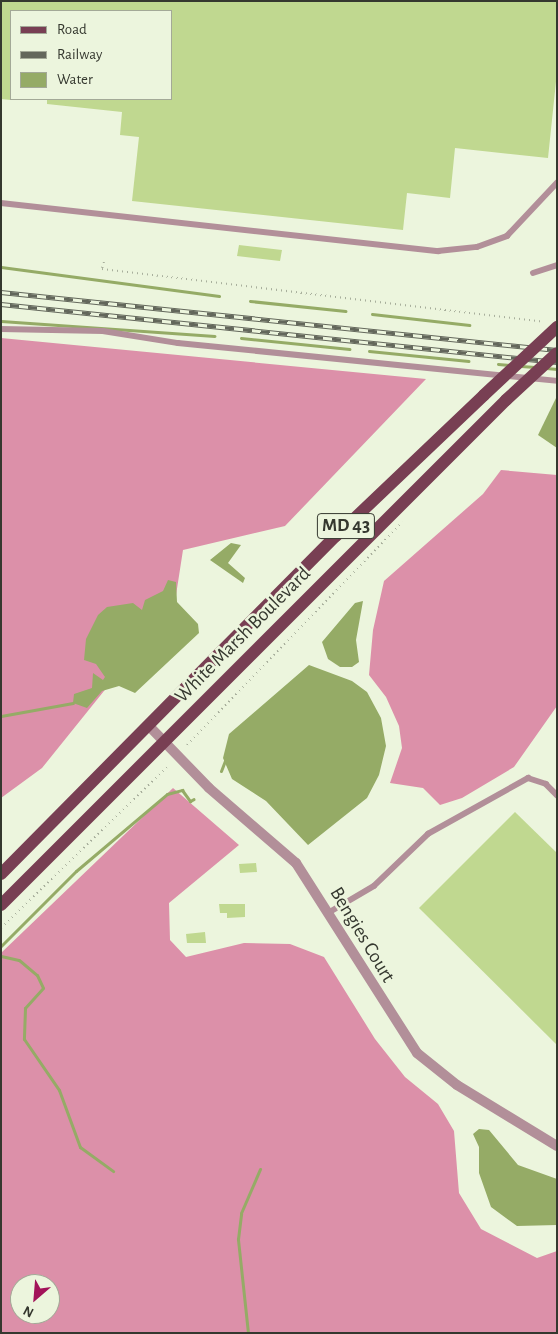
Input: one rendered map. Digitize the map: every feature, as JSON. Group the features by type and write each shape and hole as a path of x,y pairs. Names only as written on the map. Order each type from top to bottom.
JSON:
{"main road":[{"name":"White Marsh Boulevard","path":"1,874 484,395 552,325"},
{"name":"White Marsh Boulevard","path":"1,905 506,400 557,354"}],"street":[{"name":"Bengies Court","path":"149,726 215,793 286,853 328,913 416,1053 457,1085 557,1146"}],"lane":[{"path":"1,203 438,250 477,247 507,236 557,183"},
{"path":"533,274 557,265"},
{"path":"1,329 80,329 557,381"},
{"path":"328,913 374,886 428,834 528,778 546,784 557,795"}],"path":[{"path":"104,262 102,269 552,325"},
{"path":"187,746 404,520"},
{"path":"1,928 167,767"}],"shaded area":[{"path":"1,338 426,379 285,526 183,550 172,621 108,686 42,768 1,798"},
{"path":"501,470 557,475 557,706 514,767 462,798 440,805 423,788 390,783 402,748 399,726 386,697 369,675 373,630 384,581 483,494"},
{"path":"173,788 239,845 169,903 170,940 186,957 244,943 290,944 324,957 375,1039 405,1077 438,1104 454,1131 459,1193 481,1229 537,1258 557,1251 557,1333 1,1333 1,953"}],"water":[{"path":"557,396 557,448 538,435"},
{"path":"231,543 241,545 228,563 245,578 243,583 210,560"},
{"path":"168,580 176,582 177,602 198,624 199,633 135,693 119,686 102,691 87,708 73,703 74,694 92,688 93,673 103,680 105,677 96,664 84,660 86,639 98,615 107,607 133,603 142,610 145,600 163,591"},
{"path":"363,601 356,640 359,662 352,667 340,667 328,659 322,642 355,603"},
{"path":"309,665 352,681 367,692 381,718 386,746 379,775 367,798 308,845 266,801 232,779 223,758 229,734"},
{"path":"479,1129 489,1130 518,1165 557,1179 557,1225 517,1226 491,1207 479,1173 479,1147 473,1134"}],"building":[{"path":"1,1 557,1 557,72 548,158 455,148 450,198 407,193 403,230 132,201 139,137 120,135 122,112 47,104 47,100 172,100 172,10 10,10 10,100 1,99"},
{"path":"239,245 282,250 280,261 237,256"},
{"path":"515,812 557,853 557,1045 419,908"},
{"path":"256,863 257,872 240,873 239,864"},
{"path":"219,904 245,904 245,917 227,918 227,913 220,913"},
{"path":"205,932 206,943 187,943 186,934"}],"waterway":[{"path":"1,267 219,296"},
{"path":"250,301 345,311"},
{"path":"372,314 469,325"},
{"path":"1,321 214,336"},
{"path":"241,338 349,349"},
{"path":"369,351 468,361"},
{"path":"498,364 510,365"},
{"path":"521,366 535,367"},
{"path":"546,368 557,369"},
{"path":"1,716 73,703"},
{"path":"221,771 226,758"},
{"path":"1,946 76,871 167,794 182,790 190,801 194,799"},
{"path":"1,956 19,960 37,975 43,988 25,1008 24,1039 59,1090 80,1147 113,1171"},
{"path":"248,1333 238,1239 241,1213 260,1169"}],"railway":[{"path":"1,292 557,350"},
{"path":"1,304 557,362"}]}
